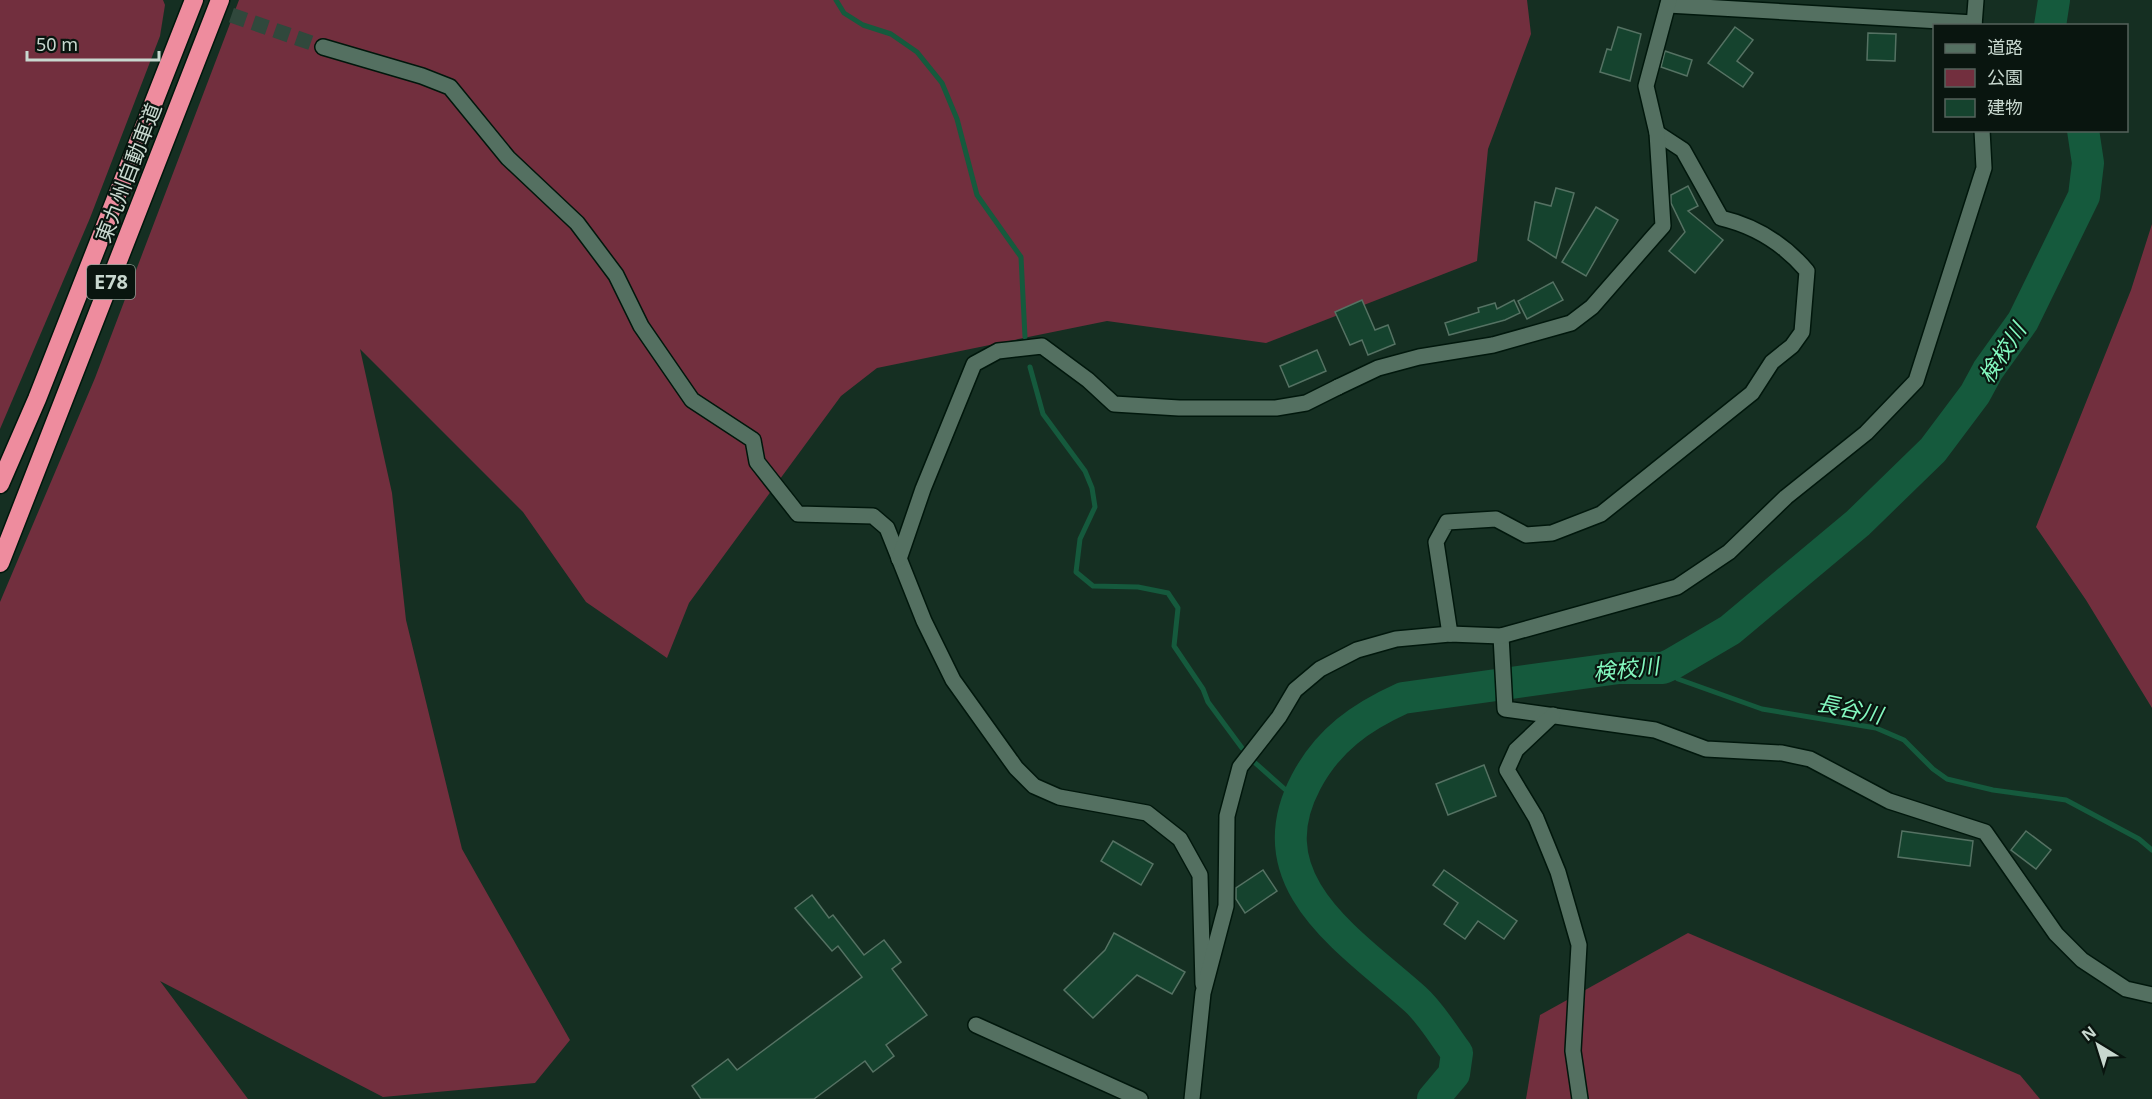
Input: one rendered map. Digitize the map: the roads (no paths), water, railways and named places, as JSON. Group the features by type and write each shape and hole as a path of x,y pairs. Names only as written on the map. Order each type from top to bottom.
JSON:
{"highway":[{"name":"東九州自動車道","path":"0,484 37,399 194,0"},
{"name":"東九州自動車道","path":"0,562 220,0"}],"street":[{"path":"899,559 923,489 974,364 998,351 1042,346 1088,380 1114,404 1179,408 1276,408 1306,403 1378,368 1419,357 1493,345 1571,323 1592,307 1663,226 1657,133 1646,86 1668,3 1974,24 1976,0"},
{"path":"323,47 422,76 450,87 507,158 577,223 616,275 641,326 692,400 753,440 757,462 798,514 873,516 887,528 924,621 953,681 1016,768 1034,786 1059,797 1147,813 1180,839 1200,874 1203,993 1192,1099"},
{"path":"1203,993 1226,906 1227,816 1240,766 1279,717 1295,690 1320,669 1357,650 1396,639 1450,634 1501,636 1677,587 1729,552 1786,497 1866,434 1916,381 1984,168 1982,132"},
{"path":"1450,634 1436,542 1447,522 1496,519 1526,535 1551,533 1601,514 1752,393 1772,362 1792,346 1802,332 1807,271 1791,251 1744,224 1721,218 1683,150 1657,133"},
{"path":"1501,636 1505,709 1655,730 1706,748 1782,753 1810,759 1889,801 1985,832 2019,884 2062,941 2082,960 2126,989 2152,995"},
{"path":"1553,715 1516,750 1507,770 1536,818 1558,872 1579,945 1573,1051 1580,1099"},
{"path":"976,1026 1140,1099"}],"waterway":[{"path":"836,0 844,13 863,25 891,34 917,52 942,83 957,119 977,195 1021,257 1025,337"},
{"name":"検校川","path":"2050,24 2054,0"},
{"name":"検校川","path":"1433,1099 1454,1074 1457,1053 1421,1005 1338,931 1316,906 1300,879 1292,850 1293,818 1306,782 1315,767 1347,731 1373,713 1403,698 1619,668 1663,668 1730,630 1858,523 1933,450 1975,394 1988,370 2023,321 2084,196 2088,163 2083,132"},
{"path":"1030,367 1043,414 1085,471 1092,488 1095,507 1080,539 1076,572 1093,586 1138,587 1168,593 1178,608 1174,646 1203,689 1208,702 1242,748"},
{"name":"長谷川","path":"1663,668 1678,679 1762,709 1876,728 1904,740 1933,769 1947,779 1993,790 2066,800 2139,839 2152,850"},
{"path":"1253,761 1288,792 1298,797"}],"tunnel":[{"path":"188,0 323,47"}]}
